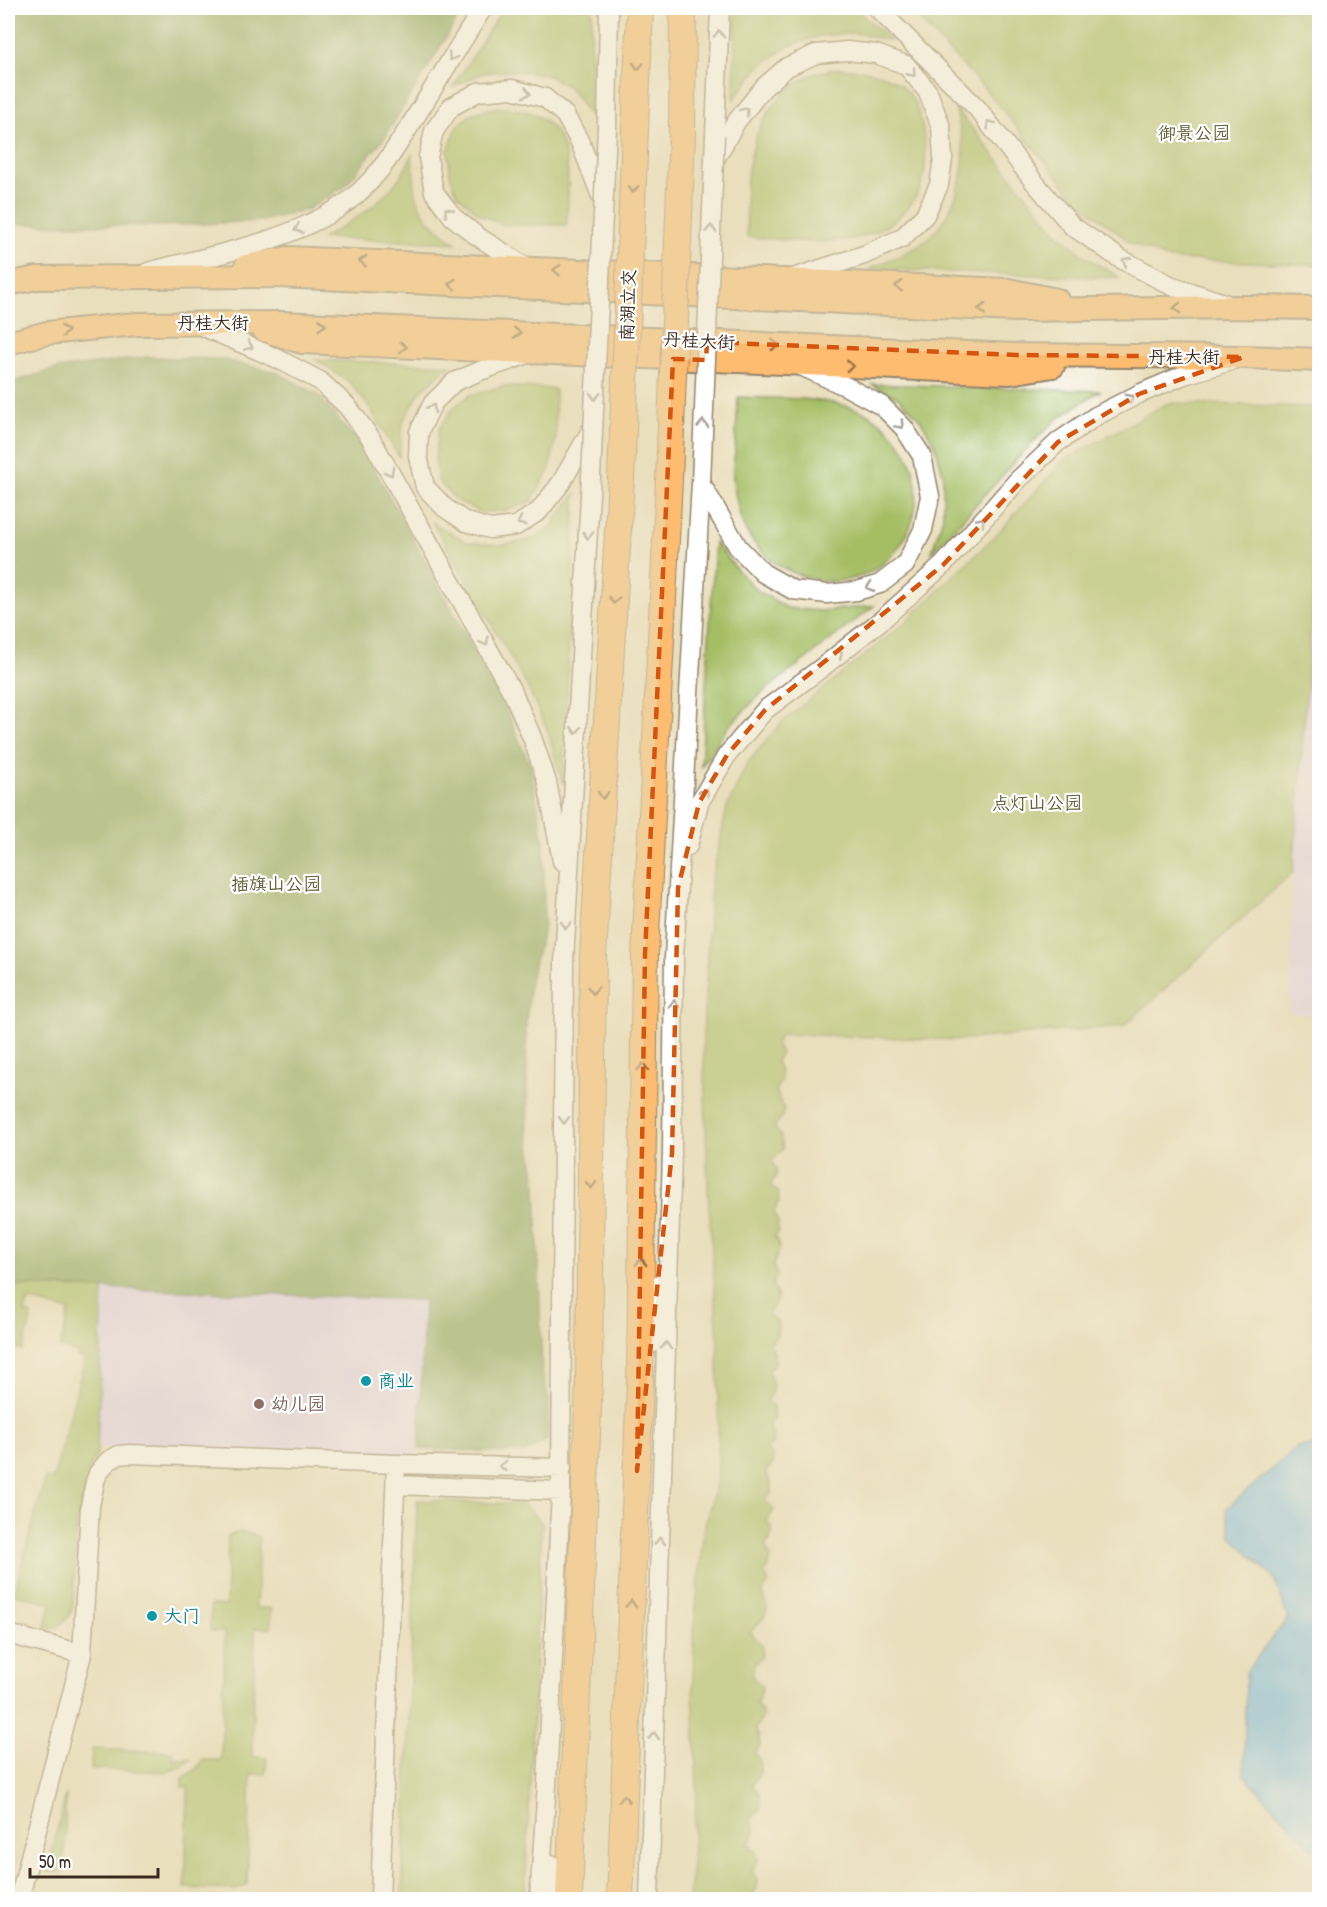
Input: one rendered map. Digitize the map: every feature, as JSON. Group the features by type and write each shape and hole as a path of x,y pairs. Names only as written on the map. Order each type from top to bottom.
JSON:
{"highway":[{"name":"南湖立交","path":"569,1899 589,1382 593,956 621,479 640,8"},
{"path":"620,1899 640,1380 645,954 669,480 682,134 683,8"}],"main road":[{"path":"197,276 288,258 1008,290 1103,308"},
{"path":"8,271 37,278"},
{"path":"8,284 37,278 278,276 1016,310 1320,308"},
{"path":"243,323 302,342 1010,373 1107,356"},
{"name":"丹桂大街","path":"8,343 47,333 137,324 292,323 1005,355 1320,360"}],"street":[{"path":"131,276 298,230 339,208 373,180 401,140 483,8"},
{"path":"539,1899 548,1784 562,1468 564,963 591,477 607,128 609,8"},
{"path":"649,1899 672,1153 674,957 701,483 720,8"},
{"path":"877,8 977,108 1035,183 1072,226 1119,258 1172,286 1238,307"},
{"path":"714,161 736,122 763,88 787,67 816,54 848,51 876,54 906,65 928,92 941,128 943,159 939,185 925,215 902,238 864,255 786,280"},
{"path":"529,269 477,236 453,217 434,192 428,157 434,131 451,107 478,92 512,89 545,98 565,115 580,142 603,201"},
{"path":"195,323 279,359 320,381 347,406 370,437 514,695 548,782 567,899"},
{"path":"534,352 454,382 433,403 419,432 418,456 425,487 445,508 466,522 490,529 516,526 539,511 561,483 593,427"},
{"path":"678,888 699,803 727,755 765,710 884,618 943,565 1017,481 1058,442 1096,416 1139,394 1184,375 1244,357"},
{"path":"701,483 738,547 763,573 793,590 827,594 857,591 880,584 905,565 923,530 930,496 922,456 904,428 882,406 796,364"},
{"path":"637,1471 672,1153"},
{"path":"553,1658 589,1382"},
{"path":"19,1899 82,1654 90,1502 98,1473 103,1466 114,1458 130,1454 562,1468"},
{"path":"380,1899 396,1464"},
{"path":"396,1485 561,1491"},
{"path":"8,1634 82,1654"},
{"path":"548,1784 553,1899"},
{"path":"622,1830 628,1899"}],"highlighted area":[{"path":"707,342 1016,355 1244,357 1139,394 1058,442 943,565 765,710 727,755 699,803 678,888 672,1153 637,1471 645,954 673,359 706,360"}],"shaded area":[{"path":"1319,524 1319,1015 1289,1013 1293,872"},
{"name":"幼儿园","path":"103,1289 425,1300 418,1459 97,1448"}],"green space":[{"path":"8,8 464,8 385,137 344,187 308,209 263,221 161,226 8,224"},
{"path":"503,8 592,8 590,116 569,87 544,74 512,71 483,73 453,87"},
{"path":"735,8 854,8 892,41 856,33 820,36 789,46 761,65 734,99"},
{"name":"御景公园","path":"908,8 1319,8 1319,265 1169,259 1131,243 1079,202 984,88"},
{"path":"838,68 883,75 899,84 912,99 921,122 925,148 924,173 919,191 897,219 875,232 860,237 812,242 747,237 747,176 754,145 766,117 784,93 796,84 811,75"},
{"path":"497,107 525,111 542,118 554,129 566,158 567,225 504,225 479,214 457,194 450,175 448,150 457,126 473,113"},
{"path":"955,107 1056,232 1087,258 1121,278 869,269 910,251 925,241 939,227 951,207 960,183 963,160 962,138"},
{"path":"412,155 420,206 432,224 456,243 323,238 353,220 382,198 400,177"},
{"name":"插旗山公园","path":"148,357 221,359 276,372 317,394 361,445 505,706 531,768 544,842 544,927 530,980 526,1025 528,1130 536,1182 542,1370 549,1400 547,1440 525,1453 419,1449 424,1300 8,1285 8,383 56,369"},
{"path":"316,360 450,365 421,391 403,421 399,457 368,405 350,383"},
{"path":"871,384 1100,391 1058,418 1032,443 931,554 943,517 943,474 935,445 920,419 899,398"},
{"path":"504,386 555,389 556,439 549,471 531,502 504,511 480,512 457,501 438,481 435,457 439,429 453,408 470,395"},
{"path":"738,397 804,399 837,404 868,414 891,433 910,461 916,482 916,504 911,524 901,543 887,560 869,572 847,580 824,581 785,569 758,548 741,519 734,484"},
{"name":"点灯山公园","path":"1168,403 1319,407 1319,524 1293,872 1124,1026 958,1040 781,1034 776,1044 781,1053 776,1061 781,1082 775,1090 784,1109 774,1127 781,1136 783,1149 772,1161 777,1172 771,1184 772,1188 778,1192 779,1201 774,1212 778,1222 778,1233 774,1235 780,1248 773,1266 777,1275 772,1284 778,1297 768,1315 778,1322 777,1335 769,1345 774,1352 775,1364 768,1372 773,1386 767,1400 773,1406 774,1418 768,1425 772,1432 773,1444 766,1449 772,1455 773,1464 765,1473 771,1482 771,1494 765,1500 774,1510 767,1521 772,1533 765,1546 771,1557 764,1572 769,1583 762,1593 767,1610 763,1619 750,1632 762,1645 762,1656 752,1671 753,1678 761,1685 760,1696 756,1703 763,1717 755,1729 759,1736 760,1746 754,1752 760,1761 761,1769 752,1785 759,1794 761,1808 750,1819 755,1831 749,1843 750,1847 756,1851 758,1860 752,1871 757,1880 756,1891 752,1893 755,1899 689,1899 697,1788 693,1691 694,1630 703,1533 718,1476 718,1341 708,1191 703,1035 711,882 727,807 748,762 782,722 903,624 996,535 1064,460"},
{"path":"576,493 563,784 548,732 527,686 433,523 467,542 502,545 530,540 550,528"},
{"path":"715,542 737,570 757,590 787,608 821,611 874,606 762,693 729,726 701,767"},
{"path":"8,1285 103,1289 97,1453 91,1466 77,1525 73,1606 63,1623 45,1630 51,1603 14,1594 45,1478 53,1479 85,1359 77,1357 78,1353 60,1348 69,1311 29,1300 25,1313 32,1315 23,1350 10,1346 12,1340 8,1339"},
{"path":"417,1500 523,1504 542,1523 525,1899 402,1899"},
{"path":"239,1532 259,1537 256,1608 271,1608 271,1628 255,1628 252,1757 267,1758 266,1774 251,1774 247,1885 235,1890 185,1888 188,1787 182,1787 182,1779 196,1769 202,1760 221,1760 225,1632 210,1631 211,1605 226,1606 228,1536"},
{"path":"92,1749 173,1752 173,1759 190,1759 182,1767 166,1772 91,1769"},
{"path":"66,1794 64,1872 47,1872"}],"water":[{"path":"1320,1444 1319,1856 1244,1775 1246,1672 1288,1618 1274,1578 1231,1536 1226,1509 1297,1447"}],"place":[{"name":"商业","path":"366,1381"},
{"name":"幼儿园","path":"259,1404"},
{"name":"大门","path":"152,1616"}]}
